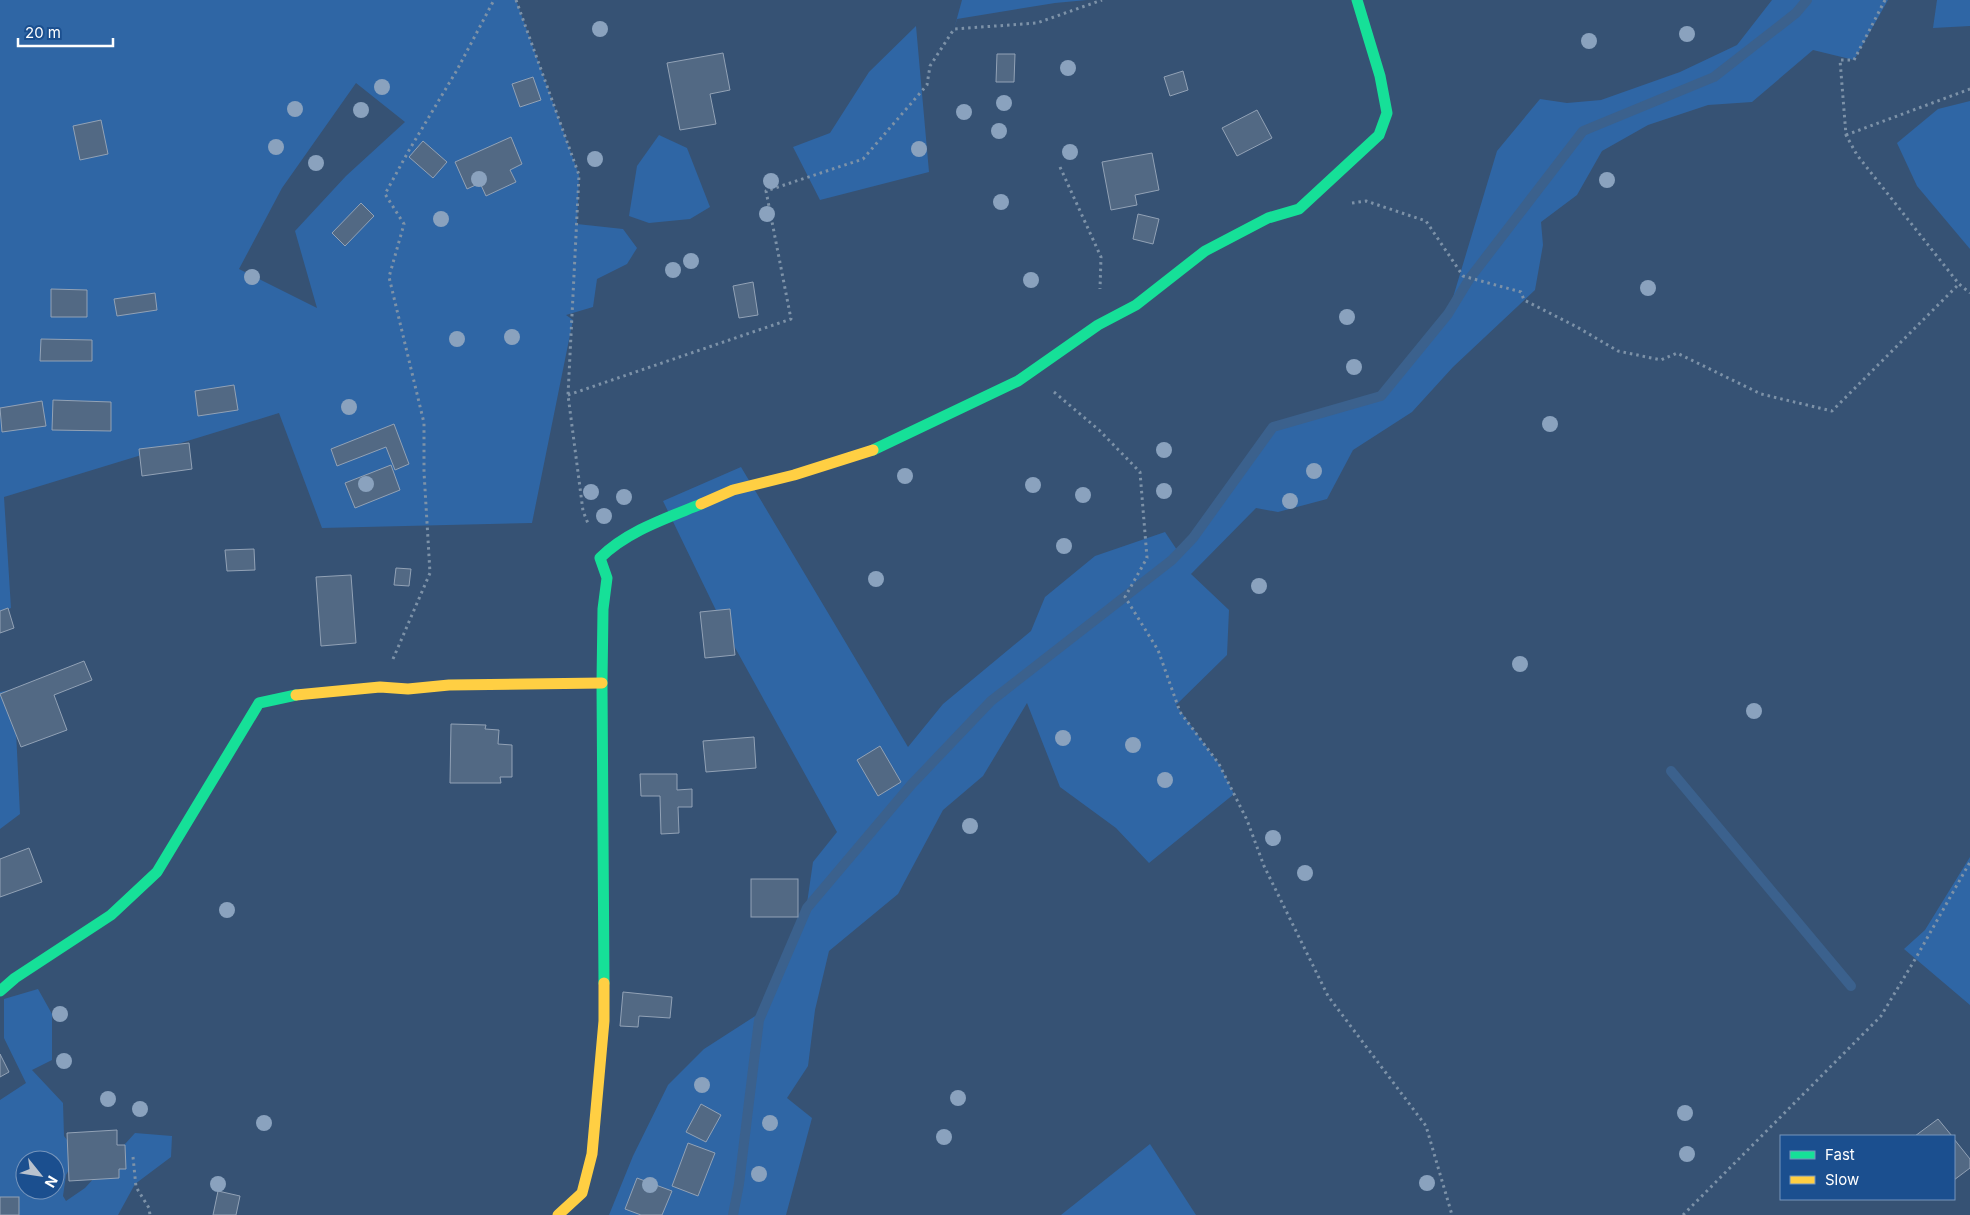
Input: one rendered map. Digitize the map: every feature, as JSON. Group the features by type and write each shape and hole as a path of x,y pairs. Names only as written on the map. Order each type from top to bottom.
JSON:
{"street":[{"path":"558,1215 582,1193 592,1154 604,1021 602,682 603,609 607,578 600,558 608,550 646,527 733,490 794,476 873,450 1018,381 1098,325 1136,305 1205,251 1268,218 1299,209 1378,135 1386,113 1380,76 1357,0"},
{"path":"0,991 15,978 111,916 157,872 258,704 287,696 380,688 602,682"}],"path":[{"path":"380,688 430,573 424,472 424,422 389,277 404,224 385,194 457,70 494,0"},
{"path":"516,0 579,175 568,394 583,511 600,558"},
{"path":"568,394 791,319 766,191 863,159 927,85 930,66 954,29 1037,23 1102,0"},
{"path":"1885,0 1854,60 1840,60 1846,135 1857,155 1959,284 1970,293"},
{"path":"1846,135 1970,89"},
{"path":"1060,167 1101,257 1098,325"},
{"path":"1347,203 1366,201 1426,221 1464,276 1521,292 1524,300 1577,326 1618,350 1661,360 1677,353 1761,394 1832,411 1959,284"},
{"path":"1018,381 1052,390 1099,430 1140,472 1147,558 1125,598 1158,650 1180,712 1219,764 1246,820 1264,866 1328,996 1426,1126 1452,1215"},
{"path":"1683,1215 1881,1016 1970,862"},
{"path":"133,1157 136,1187 149,1208 150,1215"}],"shaded area":[{"path":"0,0 516,0 579,175 577,224 623,229 637,248 627,264 597,279 593,307 566,315 573,320 532,523 322,528 279,413 4,497 11,608 0,612","holes":["356,83 405,122 346,176 295,231 317,308 239,269 282,188"]},
{"path":"962,0 1087,0 1055,3 957,19 954,29"},
{"path":"1772,0 1888,0 1854,60 1813,50 1752,102 1708,105 1648,125 1602,151 1577,195 1541,222 1543,245 1535,290 1453,367 1412,412 1353,450 1327,499 1278,512 1256,508 1191,574 1229,610 1227,655 1176,705 1219,764 1234,794 1149,863 1116,828 1060,787 1027,703 983,776 943,810 898,894 829,951 815,1010 808,1066 787,1098 812,1118 786,1215 609,1215 633,1156 668,1085 704,1049 763,1011 806,910 813,862 837,832 728,635 663,501 741,467 908,747 943,704 1031,631 1045,597 1095,556 1165,532 1179,553 1193,538 1273,427 1381,396 1448,314 1497,151 1540,99 1567,103 1601,100 1680,72 1737,45"},
{"path":"1937,0 1970,0 1970,26 1933,28"},
{"path":"916,26 929,172 820,200 793,147 830,133 869,72"},
{"path":"1970,101 1970,249 1917,186 1897,143 1938,109"},
{"path":"659,135 687,148 710,207 690,219 649,223 629,216 637,166"},
{"path":"14,689 20,814 0,829 0,692"},
{"path":"1970,857 1970,1005 1904,949 1925,930"},
{"path":"38,989 52,1014 52,1060 32,1070 63,1103 64,1136 78,1154 66,1175 65,1182 65,1150 15,1150 15,1200 65,1199 66,1201 85,1188 135,1133 172,1136 171,1157 135,1184 118,1215 0,1215 0,1100 26,1083 4,1038 4,999"},
{"path":"1150,1144 1196,1215 1061,1215"}],"building":[{"path":"723,53 730,90 710,94 716,124 680,130 667,63"},
{"path":"997,54 1015,54 1014,82 996,82"},
{"path":"1183,71 1188,90 1170,96 1164,77"},
{"path":"533,77 541,100 520,107 512,84"},
{"path":"1257,110 1272,138 1237,156 1222,128"},
{"path":"101,120 108,154 80,160 73,126"},
{"path":"511,137 522,164 510,170 516,182 486,196 480,183 467,189 455,162"},
{"path":"423,141 447,162 433,178 409,157"},
{"path":"1152,153 1159,190 1135,195 1137,205 1111,210 1102,162"},
{"path":"361,203 374,216 345,246 332,233"},
{"path":"1138,214 1159,219 1153,244 1133,239"},
{"path":"753,282 758,315 739,318 733,286"},
{"path":"51,289 87,290 87,317 51,317"},
{"path":"155,293 157,310 117,316 114,299"},
{"path":"41,339 92,340 92,361 40,361"},
{"path":"234,385 238,410 198,416 195,391"},
{"path":"53,400 111,402 111,431 52,430"},
{"path":"42,401 46,426 2,432 0,408"},
{"path":"394,424 409,464 395,470 386,447 337,466 331,449"},
{"path":"189,443 192,469 142,476 139,449"},
{"path":"391,465 400,490 355,508 345,483"},
{"path":"254,549 255,570 227,571 225,550"},
{"path":"396,568 411,569 409,586 394,585"},
{"path":"351,575 356,643 321,646 316,577"},
{"path":"8,608 14,628 0,633 0,611"},
{"path":"730,609 735,655 705,658 700,612"},
{"path":"84,661 92,680 54,695 67,730 21,747 0,694"},
{"path":"451,724 486,725 485,729 499,730 498,744 512,745 512,777 500,777 501,783 450,783"},
{"path":"754,737 756,768 706,772 703,741"},
{"path":"880,746 901,782 878,796 857,760"},
{"path":"640,774 677,774 677,790 692,789 692,807 678,807 679,833 661,834 660,796 641,796"},
{"path":"29,848 42,882 0,897 0,859"},
{"path":"751,879 798,879 798,917 751,917"},
{"path":"623,992 672,997 670,1018 639,1016 638,1027 620,1026"},
{"path":"0,1054 9,1072 0,1077"},
{"path":"701,1104 721,1115 706,1142 686,1132"},
{"path":"1938,1119 1951,1135 1916,1135"},
{"path":"117,1130 117,1145 125,1145 126,1169 119,1169 119,1178 69,1181 67,1133"},
{"path":"1955,1140 1970,1159 1970,1168 1955,1179"},
{"path":"688,1143 715,1153 698,1196 672,1186"},
{"path":"637,1178 672,1191 662,1215 641,1215 625,1209"},
{"path":"218,1191 240,1196 236,1215 213,1215"},
{"path":"0,1197 15,1197 15,1200 19,1200 19,1215 0,1215"}],"waterway":[{"path":"733,1215 739,1184 759,1020 807,908 911,785 991,701 1172,560 1193,538 1273,427 1381,396 1448,314 1470,278 1583,131 1714,77 1796,13 1807,0"},
{"path":"1671,771 1851,986"}],"traffic: fast":[{"path":"873,450 1018,381 1098,325 1136,305 1205,251 1268,218 1299,209 1379,135 1387,113 1380,76 1357,0"},
{"path":"604,983 602,683 603,609 607,578 600,558 622,540 635,533 701,504"},
{"path":"0,991 15,978 111,915 157,872 259,703 296,695"}],"traffic: slow":[{"path":"701,504 733,490 794,475 873,450"},
{"path":"296,695 380,687 408,689 449,685 602,683"},
{"path":"558,1215 582,1193 592,1154 604,1021 604,983"}]}
